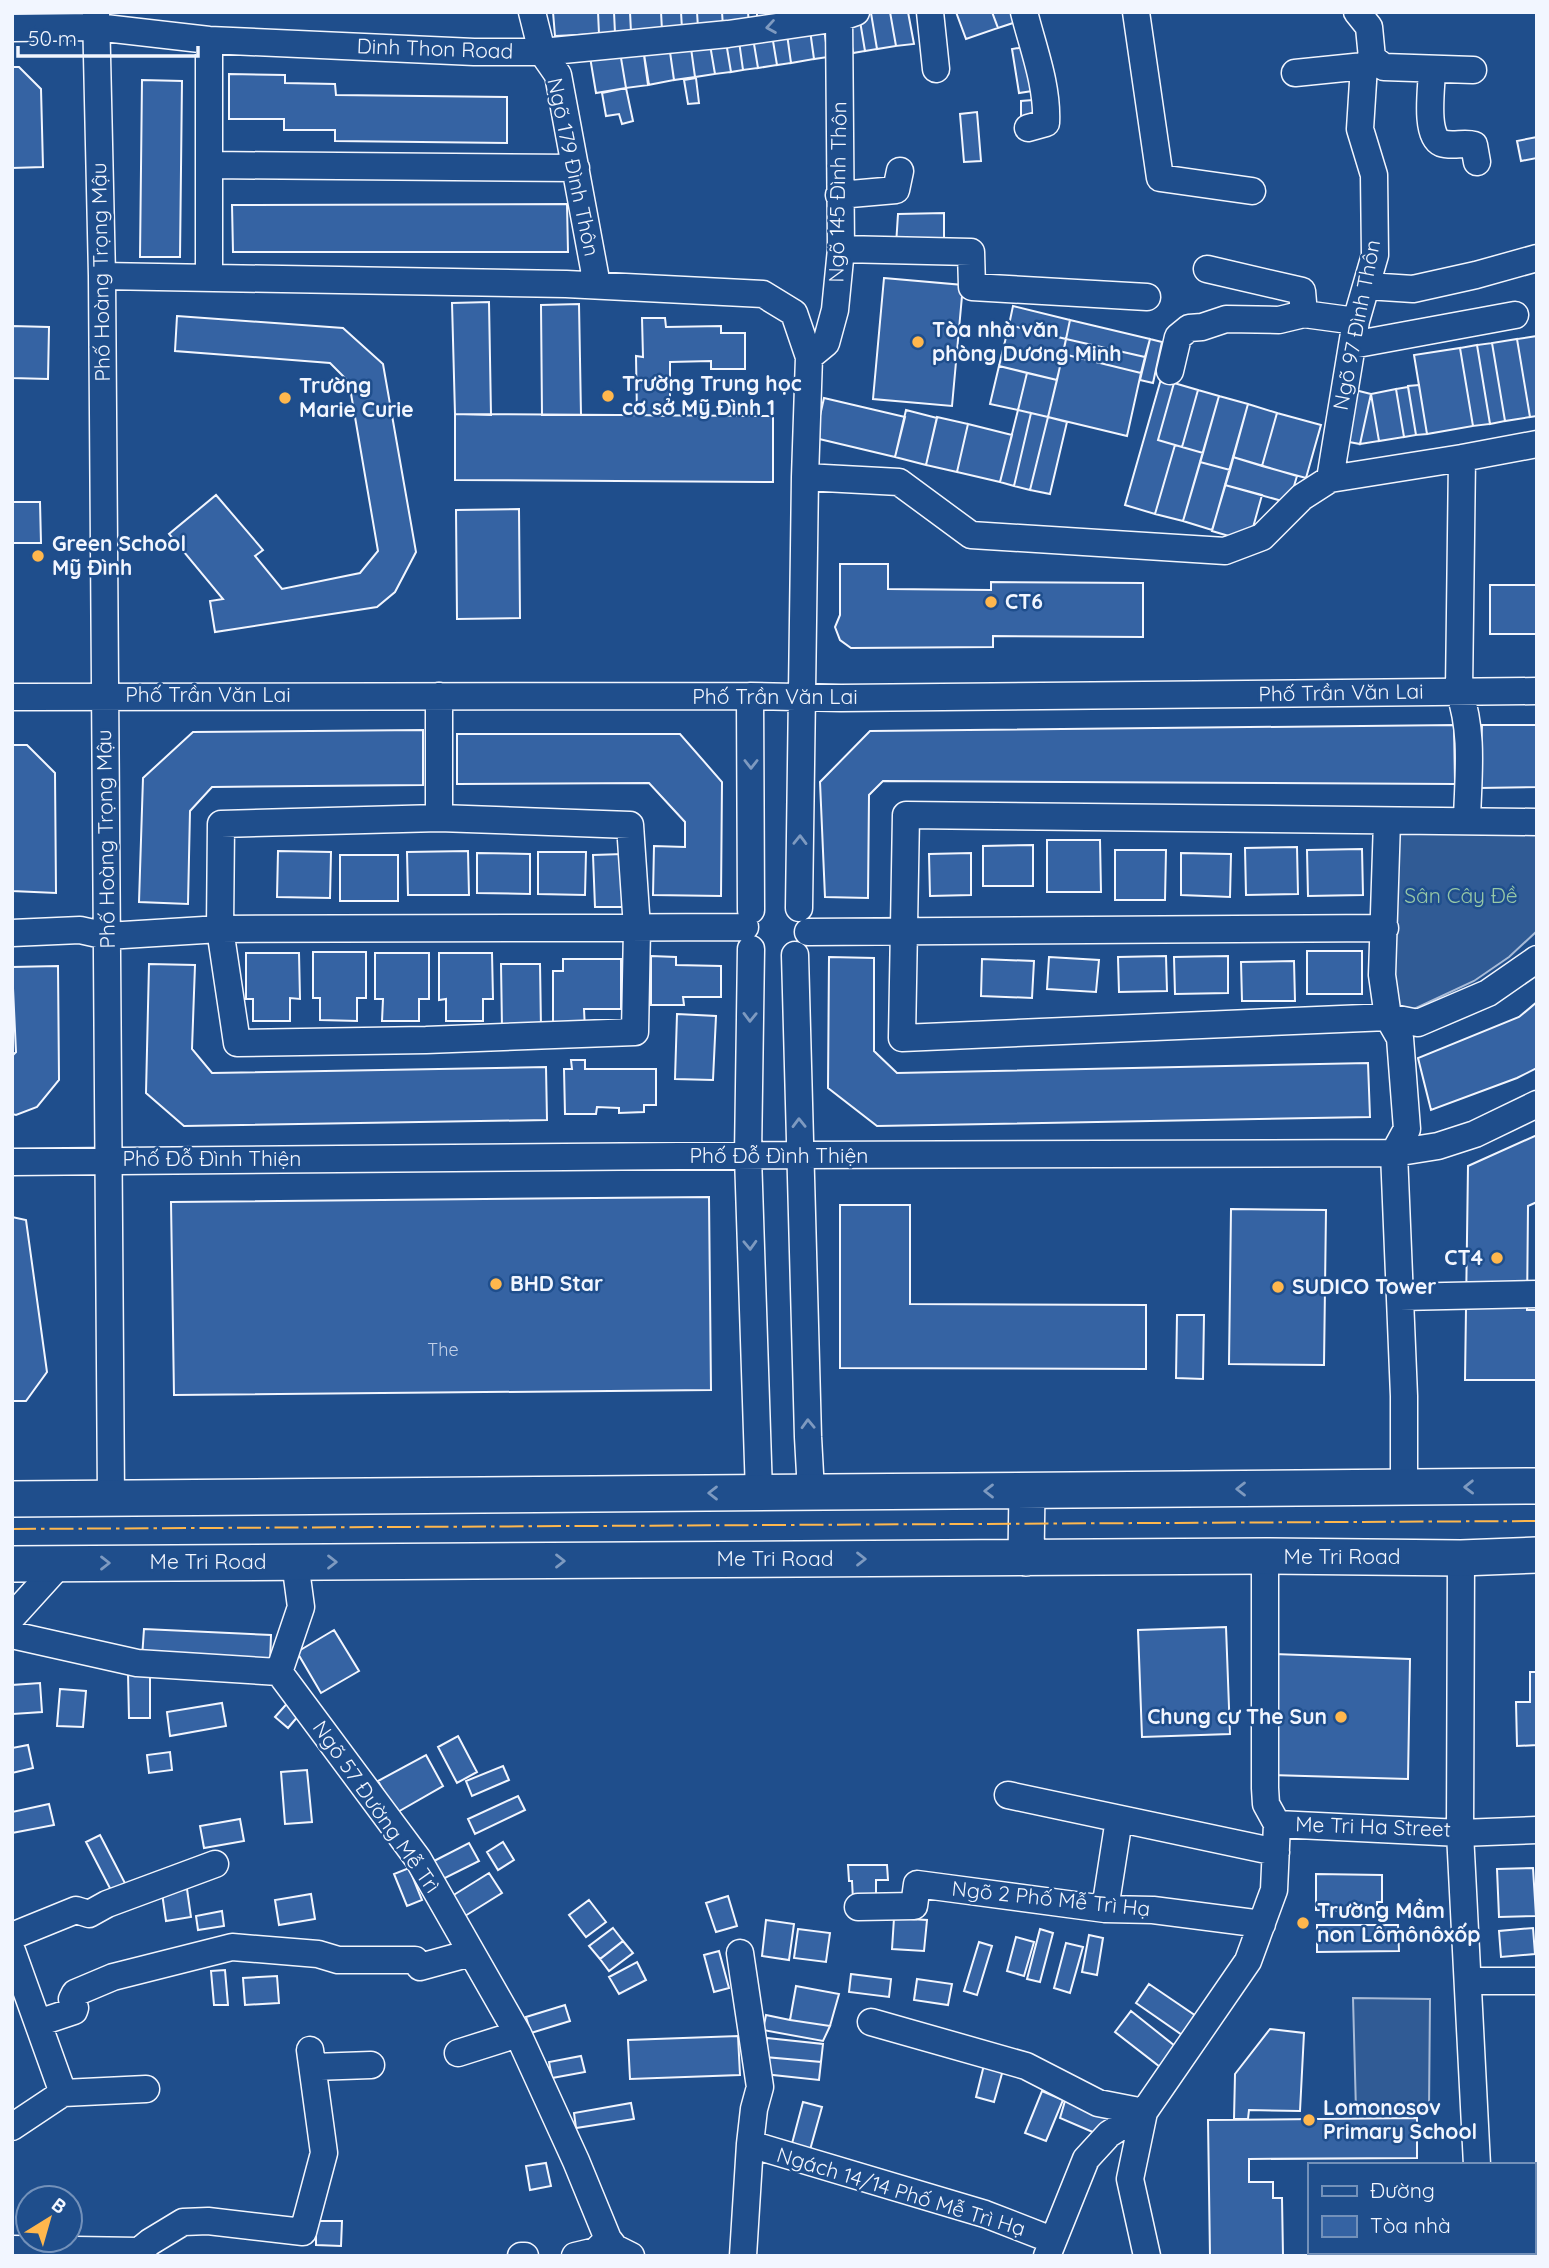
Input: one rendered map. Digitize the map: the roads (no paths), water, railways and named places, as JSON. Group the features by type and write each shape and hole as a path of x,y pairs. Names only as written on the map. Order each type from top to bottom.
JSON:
{"main road":[{"path":"12,1499 1537,1486"},
{"path":"1026,1558 1027,1491"},
{"name":"Me Tri Road","path":"12,1564 1265,1556 1461,1558 1537,1555"}],"street":[{"name":"Ngõ 179 Đình Thôn","path":"532,12 542,52 558,75 597,285"},
{"path":"930,12 936,69"},
{"path":"1024,12 1042,82 1046,113 1046,123 1028,128"},
{"path":"1136,12 1160,178 1252,191"},
{"name":"Ngõ 97 Đình Thôn","path":"1330,479 1354,333 1375,255 1374,175 1360,129 1369,27 1357,12"},
{"name":"Dinh Thon Road","path":"12,28 96,20 209,40 474,52 542,52 728,34 808,17 847,15"},
{"name":"Ngõ 145 Đình Thôn","path":"809,357 826,343 835,310 841,249 839,195 847,15"},
{"name":"Phố Hoàng Trọng Mậu","path":"96,20 102,276 111,1498"},
{"path":"209,40 209,278"},
{"path":"1295,73 1368,62 1384,67 1473,70"},
{"path":"1432,69 1431,130 1442,143 1474,145 1477,162"},
{"path":"209,165 576,168"},
{"path":"839,195 896,190 900,171"},
{"path":"841,249 971,252 972,287 1147,297"},
{"path":"1367,286 1413,289 1537,258"},
{"path":"1207,268 1303,291 1304,314"},
{"path":"102,276 597,285 762,294 794,313 809,357 802,696 800,1155 811,1492"},
{"path":"1170,370 1178,337 1189,328 1202,327 1226,319 1279,320 1304,314 1354,333 1515,315"},
{"path":"805,477 899,482 971,535 1225,551 1262,537 1302,497 1330,479 1537,444"},
{"path":"1462,458 1459,691 1467,714 1469,733 1467,821"},
{"name":"Phố Trần Văn Lai","path":"12,697 104,695 841,698 1537,691"},
{"path":"439,696 439,818"},
{"path":"750,696 748,1156 759,1493"},
{"path":"1537,822 906,815 902,1038 1388,1017 1418,1023 1488,993 1537,959"},
{"path":"439,818 630,825 637,929 635,1032 426,1041 237,1044 220,929 221,824 439,818"},
{"path":"1387,821 1382,975 1388,1017 1400,1038 1407,1129 1394,1153 1404,1488"},
{"path":"777,898 787,899 801,931 781,961 770,961 759,956 749,929 758,903 777,898"},
{"path":"801,931 1385,928"},
{"path":"12,933 80,930 107,936 220,929 749,929"},
{"name":"Phố Đỗ Đình Thiện","path":"12,1161 1394,1153 1438,1146 1475,1134 1537,1104"},
{"path":"1400,1297 1537,1294"},
{"path":"1265,1556 1265,1788 1266,1804 1277,1824"},
{"name":"Me Tri Ha Street","path":"1147,2256 1130,2179 1144,2112 1248,1961 1274,1890 1277,1824 1460,1833 1461,1558"},
{"path":"12,1635 137,1663 279,1672 300,1607 295,1562"},
{"path":"12,1617 61,1563"},
{"name":"Ngõ 57 Đường Mễ Trì","path":"279,1672 418,1859 518,2034 608,2239"},
{"path":"1008,1795 1276,1852"},
{"path":"1105,1909 1119,1819"},
{"path":"1477,2163 1460,1833 1537,1830"},
{"path":"12,1937 76,1910 89,1914 107,1904 215,1864"},
{"name":"Ngõ 2 Phố Mễ Trì Hạ","path":"859,1907 914,1906 917,1884 1105,1909 1153,1910 1262,1924"},
{"path":"38,2023 74,2011 73,1996 103,1980 232,1947 318,1954 338,1960 415,1960 421,1967 471,1953"},
{"path":"12,1951 20,1995 38,2023 63,2093"},
{"path":"740,1953 760,2087 754,2109 750,2144 743,2256"},
{"path":"1469,1981 1537,1982"},
{"path":"871,2022 1026,2066 1098,2102 1144,2112"},
{"path":"458,2053 518,2034"},
{"path":"12,2249 139,2253 150,2242 183,2222 208,2221 303,2232 324,2153 312,2059 371,2064"},
{"path":"12,2127 63,2093 146,2089"},
{"path":"1049,2248 1086,2160 1109,2134 1144,2112"},
{"name":"Ngách 14/14 Phố Mễ Trì Hạ","path":"750,2144 985,2214 1049,2248"},
{"path":"575,2256 596,2251 608,2239 615,2248 631,2256"}],"place":[{"name":"Tòa nhà văn phòng Dương Minh","path":"918,342"},
{"name":"Trường Trung học cơ sở Mỹ Đình 1","path":"608,396"},
{"name":"Trường Marie Curie","path":"285,398"},
{"name":"Green School Mỹ Đình","path":"38,556"},
{"name":"CT6","path":"991,602"},
{"name":"CT4","path":"1497,1258"},
{"name":"BHD Star","path":"496,1284"},
{"name":"SUDICO Tower","path":"1278,1287"},
{"name":"Chung cư The Sun","path":"1341,1717"},
{"name":"Trường Mầm non Lômônôxốp","path":"1303,1923"},
{"name":"Lomonosov Primary School","path":"1309,2120"}],"park label":[{"name":"Sân Cây Đề","path":"1461,896"}]}
